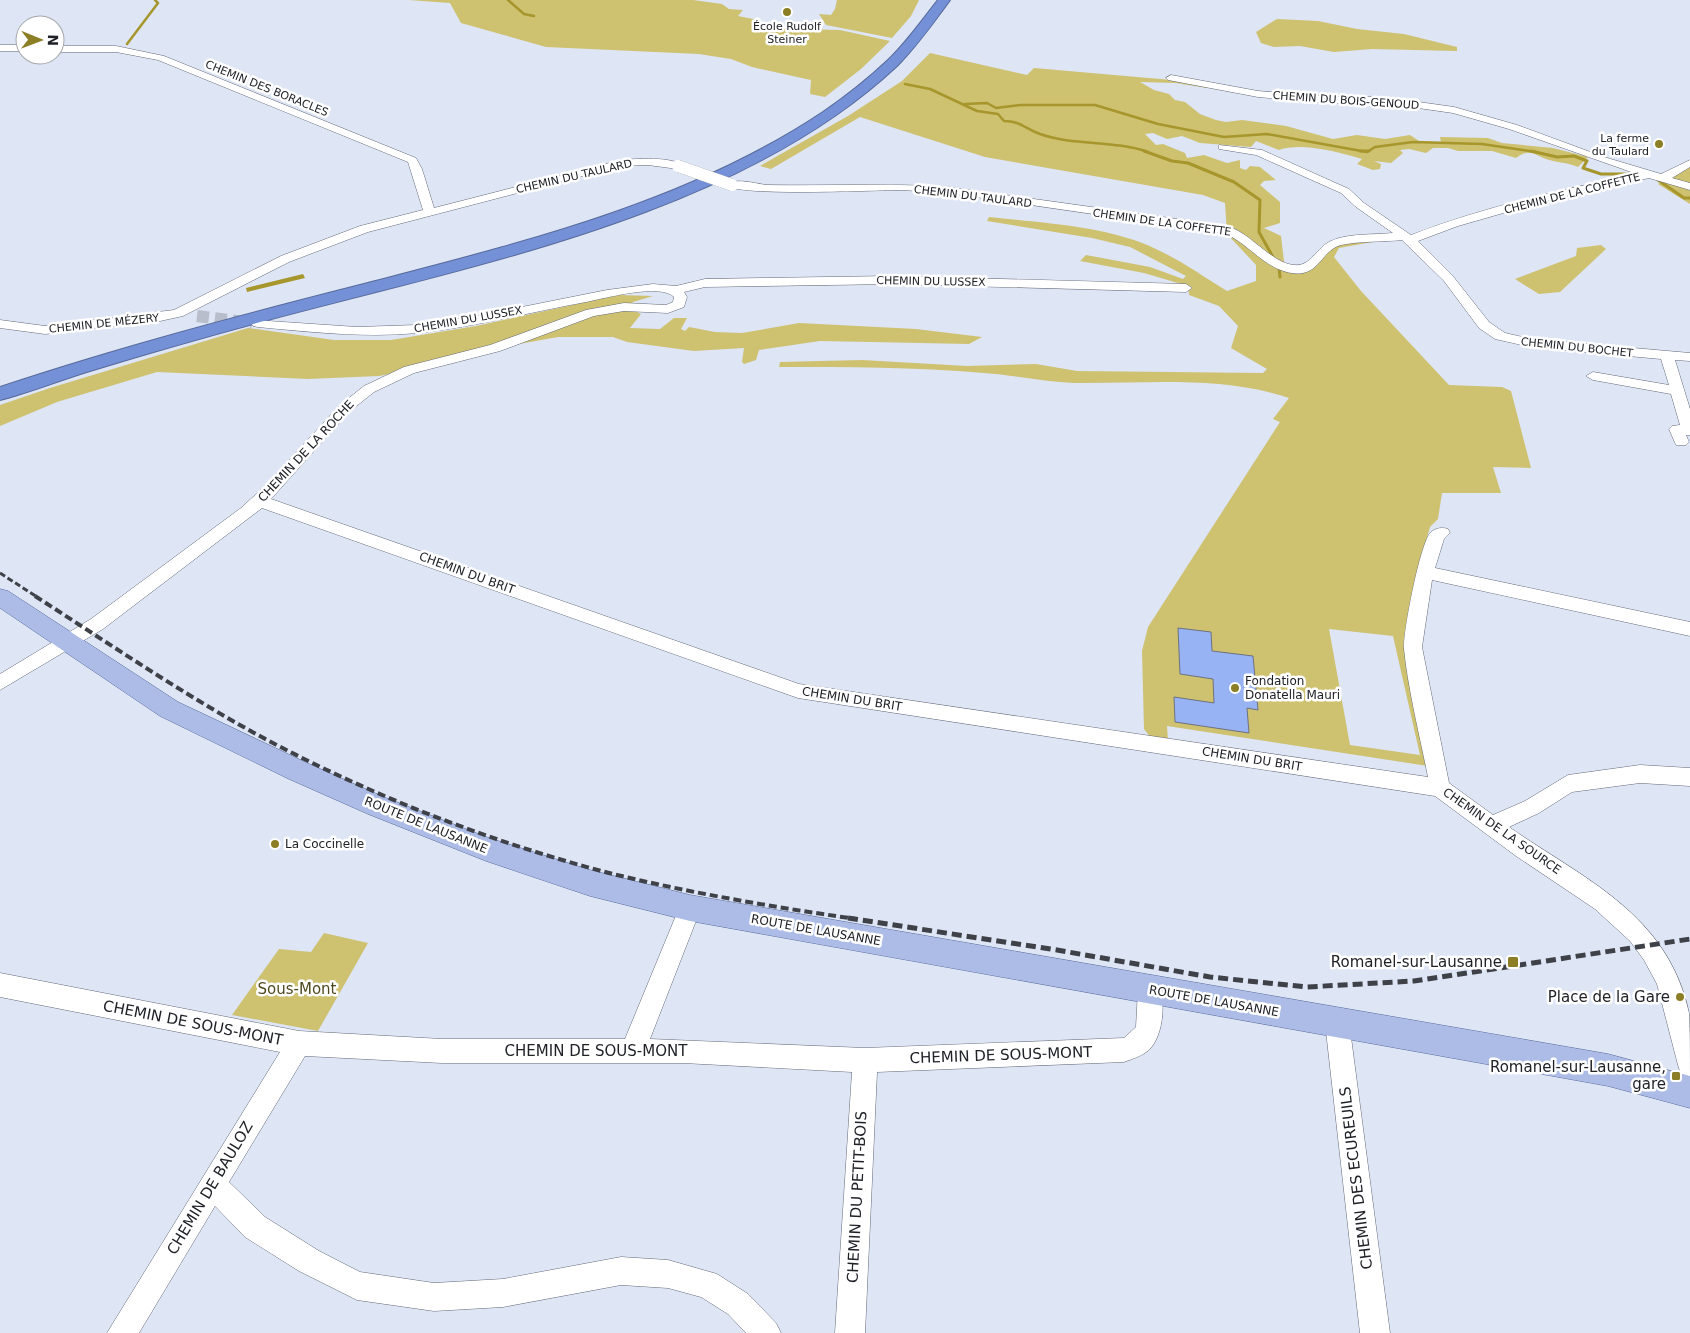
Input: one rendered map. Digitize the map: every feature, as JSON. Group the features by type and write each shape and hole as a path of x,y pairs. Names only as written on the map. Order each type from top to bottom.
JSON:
{"highway":[{"path":"909,40 931,0"},
{"path":"0,394 161,344 470,260 589,224 677,192 733,168 792,138 838,102 886,71 909,40 944,0"},
{"path":"0,383 123,344 446,257 581,217 652,192 721,163 838,102"}],"main road":[{"name":"ROUTE DE LAUSANNE","path":"0,597 168,708 376,806 486,849 598,886 690,908 1608,1070 1690,1092"}],"street":[{"path":"0,48 15,48"},
{"name":"CHEMIN DES BORACLES","path":"65,48 116,50 161,58 412,160 417,169 429,212"},
{"name":"CHEMIN DU BOIS-GENOUD","path":"1171,78 1258,94 1330,100 1383,100 1454,110 1513,127 1648,175 1690,187"},
{"name":"CHEMIN DU BOCHET","path":"1223,147 1258,152 1320,178 1345,191 1360,205 1407,238 1448,278 1484,324 1507,339 1690,357"},
{"name":"CHEMIN DU TAULARD","path":"178,313 322,244 364,229 621,163 654,162 678,166 732,184 766,188 903,187 948,190 1078,210"},
{"path":"1663,178 1690,163"},
{"name":"CHEMIN DE LA COFFETTE","path":"1078,210 1227,230 1247,238 1265,255 1281,266 1308,268 1329,245 1338,242 1407,238 1550,196 1648,175"},
{"name":"CHEMIN DU LUSSEX","path":"258,323 360,332 418,329 611,293 660,287 676,291 688,286 705,283 892,280 1186,288"},
{"name":"CHEMIN DE LA ROCHE","path":"0,683 98,624 259,501 344,409 369,389 388,379 427,364 495,348 591,313 624,307 663,309 679,304 681,297 676,291"},
{"path":"178,313 197,316"},
{"name":"CHEMIN DE MÉZERY","path":"0,324 45,330 110,324 178,313"},
{"path":"1667,355 1689,431 1677,429 1681,442"},
{"path":"1593,376 1678,391"},
{"name":"CHEMIN DU BRIT","path":"259,501 798,691 1440,788"},
{"name":"CHEMIN DE LA SOURCE","path":"1442,533 1437,536 1425,572 1413,647 1440,788 1592,893 1625,920 1641,937"},
{"path":"1425,572 1690,629"},
{"path":"1491,825 1532,807 1568,784 1640,774 1690,777"},
{"path":"632,1052 690,908"},
{"path":"1641,937 1664,973 1672,994 1690,1065"},
{"name":"CHEMIN DE SOUS-MONT","path":"0,985 299,1043 442,1051 683,1051 865,1060 1124,1050 1139,1044 1147,1034 1150,990"},
{"name":"CHEMIN DES ECUREUILS","path":"1337,1022 1375,1333"},
{"name":"CHEMIN DE BAULOZ","path":"122,1333 299,1043"},
{"name":"CHEMIN DU PETIT-BOIS","path":"850,1333 865,1060"},
{"path":"212,1184 255,1226 309,1261 357,1286 434,1297 503,1293 621,1271 668,1274 706,1284 738,1304 766,1333"}],"green space":[{"path":"409,0 693,0 722,4 729,9 743,10 738,16 758,20 754,28 840,30 890,41 861,69 825,97 810,94 811,80 752,67 731,59 699,54 546,47 461,23 450,3"},
{"path":"837,0 919,0 911,16 892,38 826,25 819,14 831,15"},
{"path":"1277,19 1318,21 1357,29 1404,34 1457,47 1457,51 1372,49 1334,52 1300,46 1274,47 1261,43 1256,32"},
{"path":"930,53 1027,75 1034,68 1183,81 1210,86 1207,88 1176,83 1140,82 1154,90 1169,94 1175,100 1185,102 1200,114 1226,122 1242,120 1286,126 1333,139 1357,135 1385,139 1410,135 1419,141 1441,142 1440,137 1488,138 1502,143 1553,148 1588,157 1578,167 1528,153 1516,158 1492,151 1458,151 1448,148 1433,148 1426,153 1409,149 1400,150 1403,153 1391,163 1374,161 1381,164 1380,169 1373,170 1357,164 1362,159 1309,147 1279,150 1256,141 1251,147 1200,143 1182,136 1167,139 1153,133 1145,134 1156,145 1163,144 1185,153 1187,158 1204,155 1227,163 1240,160 1240,168 1246,170 1250,166 1260,167 1276,180 1264,181 1260,185 1280,202 1280,223 1264,228 1281,236 1285,270 1305,272 1314,268 1333,246 1369,239 1378,241 1339,248 1334,257 1361,291 1449,385 1502,387 1511,391 1531,468 1493,467 1501,493 1442,493 1438,519 1430,527 1416,577 1409,658 1441,768 1167,726 1168,740 1151,738 1144,729 1142,651 1148,627 1280,422 1273,419 1289,398 1263,391 1210,383 1074,383 995,374 932,370 856,367 779,367 780,362 862,360 967,366 1036,364 1077,371 1263,373 1267,369 1231,348 1238,326 1219,306 1189,295 1188,286 1144,273 1080,261 1086,255 1150,267 1183,279 1186,276 1130,247 1092,238 987,221 989,217 1053,224 1119,236 1167,254 1227,291 1256,281 1256,265 1227,234 1225,203 1203,195 985,157 860,117 771,169 760,166 848,116 902,81","holes":["1329,629 1393,636 1420,755 1350,745"]},
{"path":"1690,167 1690,204 1658,184"},
{"path":"1601,245 1606,249 1560,292 1539,294 1515,279 1576,256 1577,248"},
{"path":"618,295 653,296 633,302 629,308 641,314 630,328 660,329 674,318 687,318 681,329 685,331 689,327 715,332 742,333 799,323 916,329 982,337 969,344 820,341 759,350 756,360 744,364 742,362 744,348 694,351 627,342 613,337 558,337 519,344 432,366 379,376 308,379 157,372 57,402 0,426 0,405 248,328 334,340 391,340 476,326"},
{"name":"Sous-Mont","path":"324,933 368,943 318,1031 232,1015 279,949 311,952"}],"shaded area":[{"path":"303,274 305,278 247,292 246,288"}],"building":[{"name":"Fondation Donatella Mauri","path":"1178,628 1211,632 1212,651 1253,656 1258,710 1247,708 1249,733 1175,722 1174,697 1214,703 1213,679 1180,674"}],"waterway":[{"path":"127,44 158,3 155,0"},
{"path":"508,0 524,14 534,16"},
{"path":"905,84 930,89 977,111 998,114 1004,121 1015,122 1053,138 1122,146 1148,152"},
{"path":"965,104 987,103 996,108 1021,105 1095,105 1158,124 1224,137 1267,134 1361,151"},
{"path":"1369,151 1375,147 1413,142 1482,144 1534,152"},
{"path":"1144,151 1172,161 1188,163 1234,182 1260,200 1259,232 1279,268 1280,277"},
{"path":"1361,151 1369,151"},
{"path":"1361,151 1369,151"},
{"path":"1534,152 1557,157 1574,156 1587,161 1583,168 1601,174 1633,174"},
{"path":"1658,180 1684,198 1690,198"}],"tunnel":[{"path":"197,316 252,323"}],"railway":[{"path":"0,573 37,597"},
{"path":"35,596 172,684 256,734 341,777 428,814 518,846 609,873 732,899 856,919"},
{"path":"848,918 1057,950 1210,977 1307,987 1414,981 1690,939"}],"place":[{"name":"École Rudolf Steiner","path":"787,12"},
{"name":"La ferme du Taulard","path":"1659,144"},
{"name":"Fondation Donatella Mauri","path":"1235,688"},
{"name":"La Coccinelle","path":"275,844"},
{"name":"Romanel-sur-Lausanne","path":"1513,962"},
{"name":"Place de la Gare","path":"1680,997"},
{"name":"Romanel-sur-Lausanne, gare","path":"1676,1076"}]}
